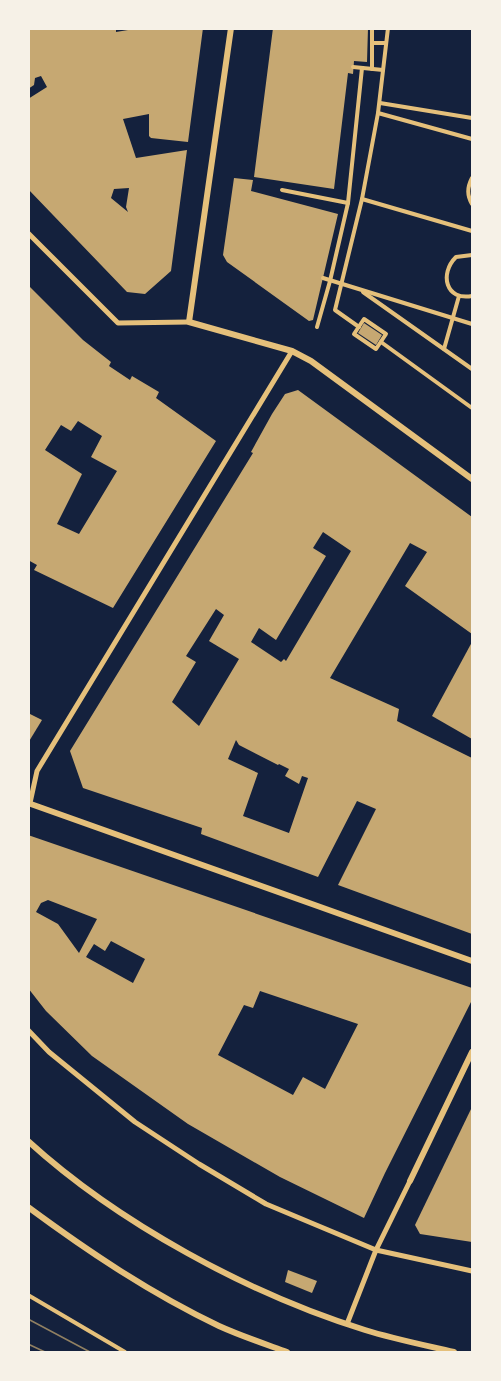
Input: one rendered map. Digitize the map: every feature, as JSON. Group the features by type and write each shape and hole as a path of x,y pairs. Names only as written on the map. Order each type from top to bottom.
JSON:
{"street":[{"path":"189,322 231,28"},
{"path":"28,233 118,323 189,322 292,351 311,361 472,478"},
{"path":"292,351 37,771 29,803 472,961"},
{"path":"28,1030 49,1052 135,1122 266,1204 376,1250 472,1271"},
{"path":"347,1323 376,1250 472,1052"},
{"path":"28,1141 64,1172 115,1208 171,1243 238,1280 306,1309 366,1330 454,1353"},
{"path":"28,1207 86,1250 146,1288 220,1326 287,1353"}],"path":[{"path":"372,28 372,69"},
{"path":"359,327 335,310 362,199 380,103 388,28"},
{"path":"372,43 386,44"},
{"path":"353,67 384,70"},
{"path":"317,327 348,203 362,68"},
{"path":"380,103 472,118"},
{"path":"378,113 472,140"},
{"path":"472,178 468,187 468,195 472,204"},
{"path":"282,190 348,203"},
{"path":"362,199 472,231"},
{"path":"472,253 456,257 446,270 446,278 452,292 459,296 472,296"},
{"path":"323,278 472,324"},
{"path":"360,289 472,369"},
{"path":"444,349 459,296"},
{"path":"364,319 386,334 381,342 376,349 354,334 364,319"},
{"path":"381,342 472,408"},
{"path":"28,1295 125,1353"}],"building":[{"path":"28,28 116,28 116,32 140,28 203,28 188,142 151,138 149,136 149,114 123,119 136,158 187,150 171,271 145,294 127,292 28,189 28,99 47,87 41,76 35,78 34,85 28,89","holes":["129,188 126,207 128,212 111,198 114,189"]},
{"path":"273,28 368,28 367,62 354,61 353,74 348,73 334,189 254,177"},
{"path":"234,178 253,180 251,191 338,214 313,320 309,321 227,262 223,255"},
{"path":"28,285 83,340 111,362 109,366 130,380 132,376 159,392 156,398 216,441 113,608 34,570 37,565 28,560","holes":["78,421 102,436 91,457 117,471 79,534 57,524 82,474 45,450 61,425 71,431"]},
{"path":"364,323 382,335 376,345 358,333"},
{"path":"298,390 472,517 472,634 405,586 427,552 410,543 330,678 399,709 397,721 472,758 472,934 338,885 376,809 357,801 318,877 201,834 202,828 83,788 70,751 253,453 251,452 285,394","holes":["323,532 351,551 286,661 284,659 281,662 251,642 259,628 276,640 326,556 313,548","216,609 224,615 209,641 239,659 199,726 172,702 196,662 186,656","236,740 239,745 289,769 285,776 299,784 302,776 308,778 289,833 243,816 258,773 228,759"]},
{"path":"472,642 472,739 432,716"},
{"path":"28,713 42,720 28,743"},
{"path":"28,835 472,988 472,1000 364,1218 280,1177 188,1124 92,1056 46,1011 28,988","holes":["48,900 97,919 79,953 58,924 36,912 41,903","111,941 145,959 133,983 86,957 94,944 105,951","260,991 358,1024 325,1089 303,1077 293,1095 218,1055 244,1005 253,1008"]},
{"path":"472,1107 472,1242 420,1234 415,1225"},
{"path":"288,1270 317,1281 312,1293 285,1282"}],"tram line":[{"path":"28,1319 90,1352"},
{"path":"28,1344 45,1352"}]}
